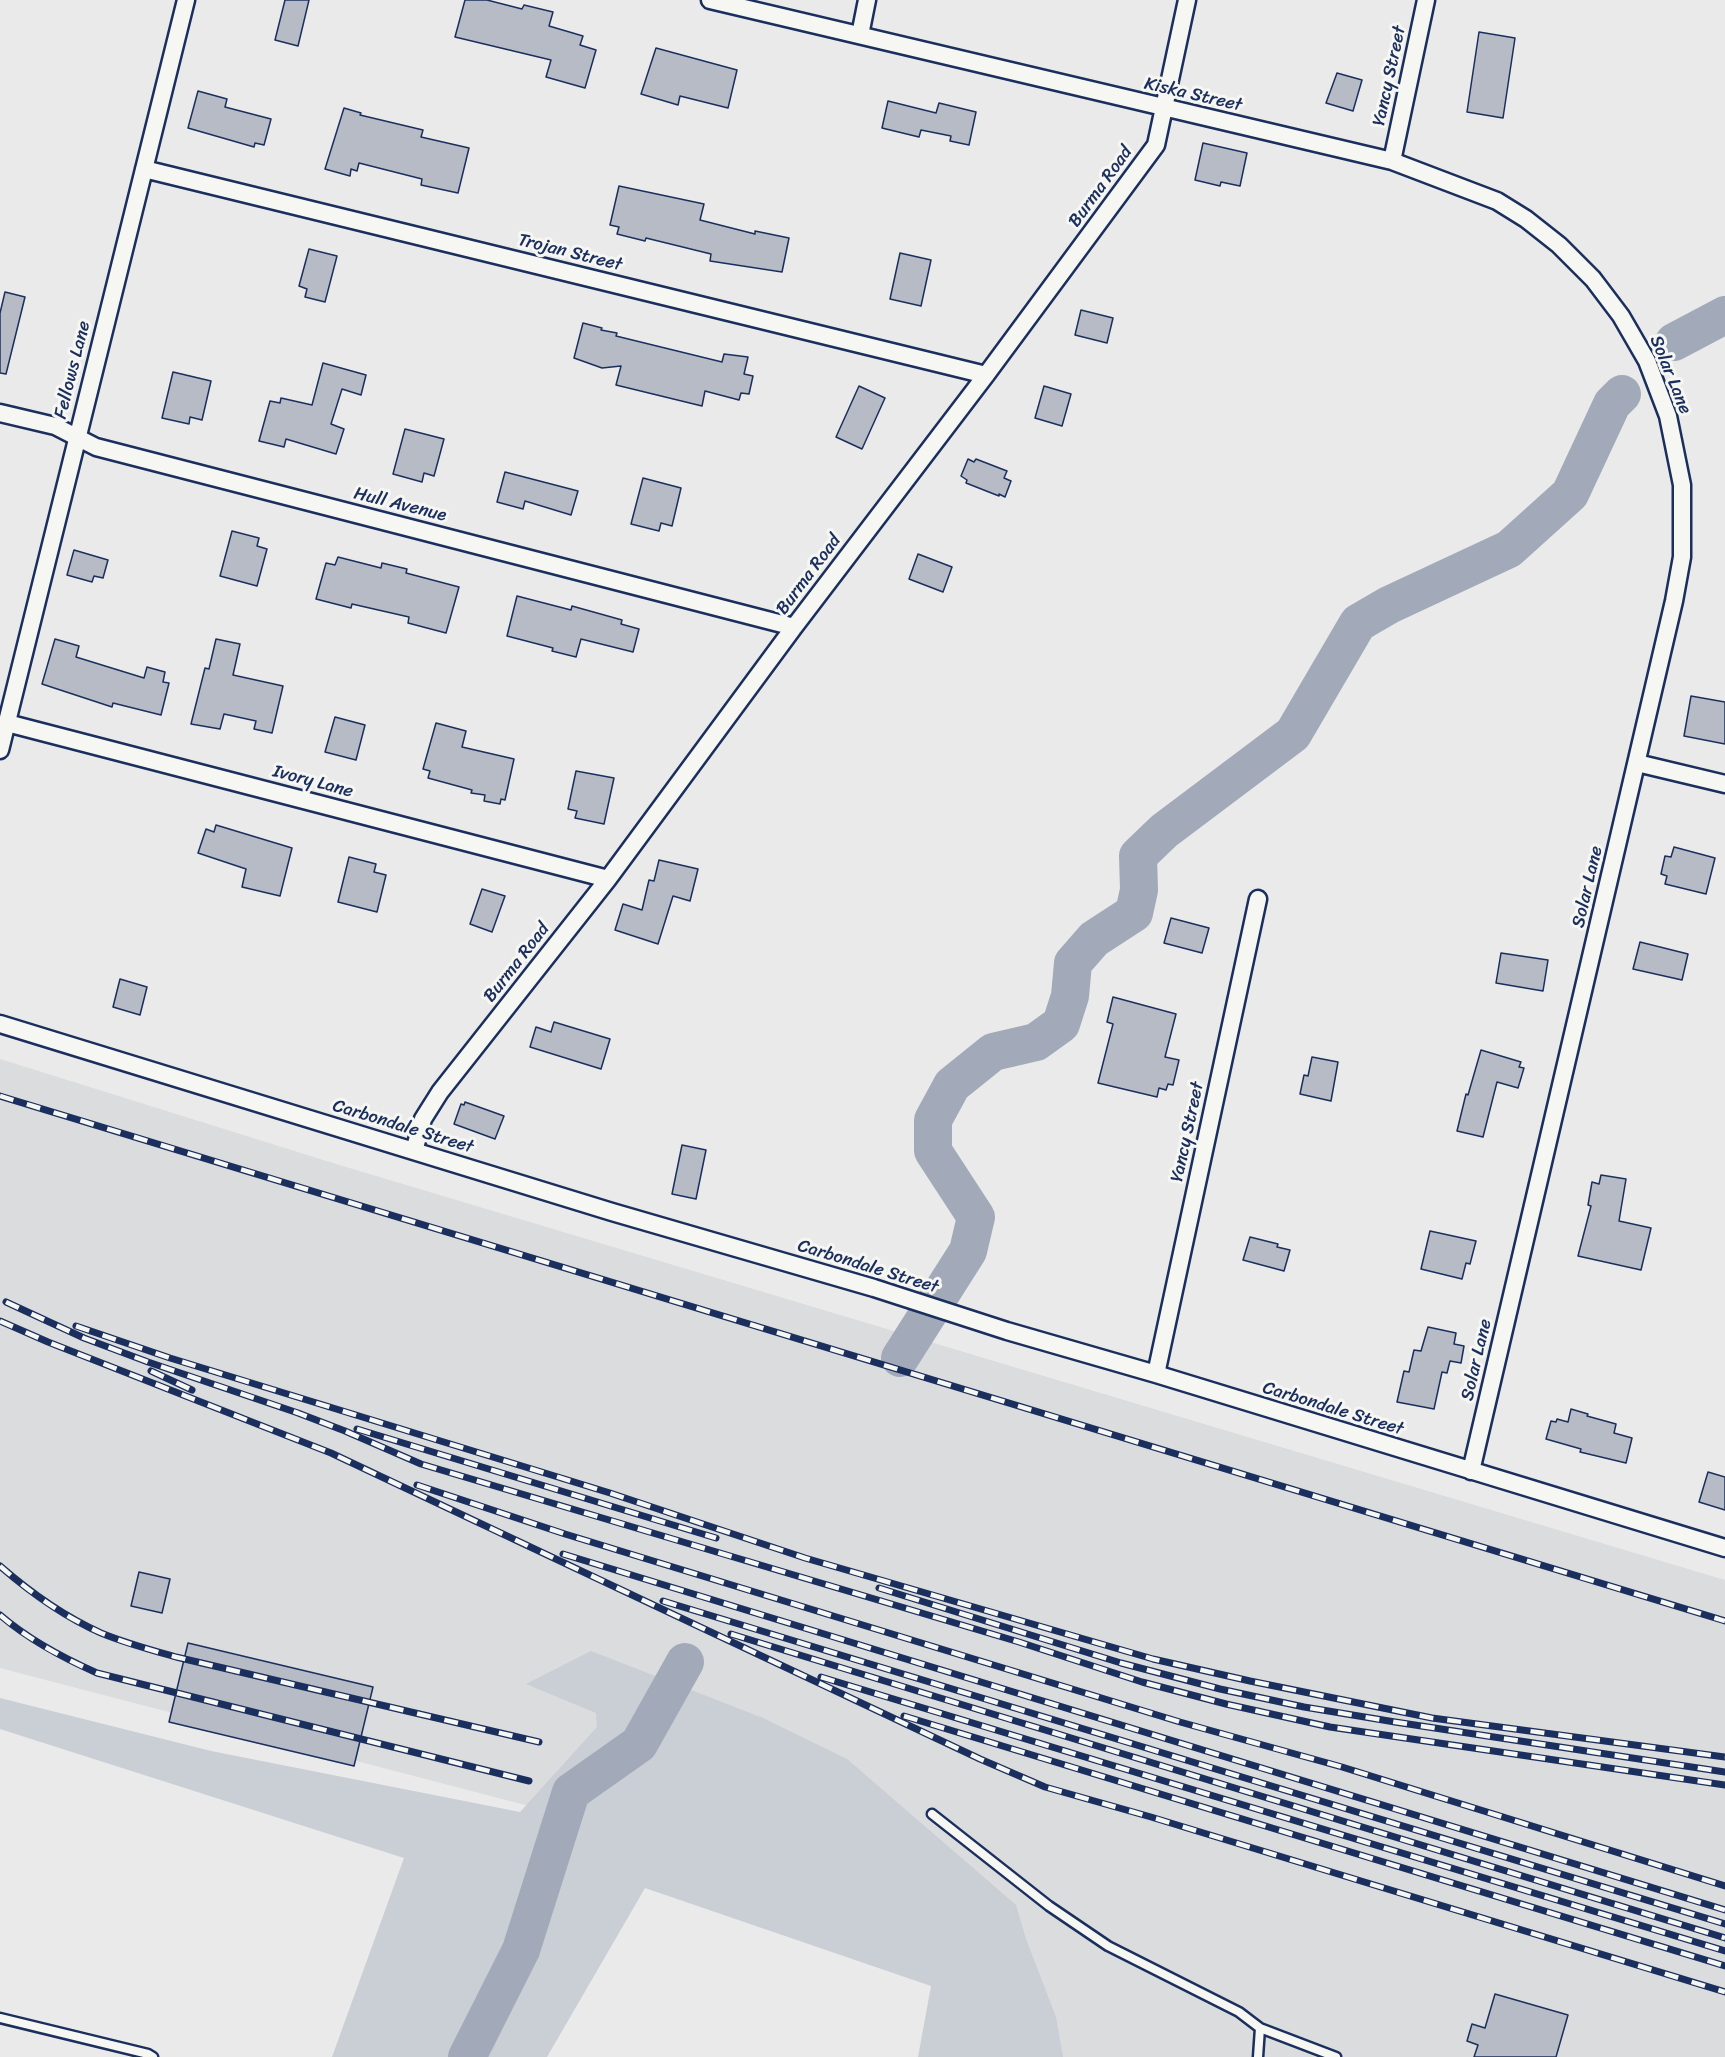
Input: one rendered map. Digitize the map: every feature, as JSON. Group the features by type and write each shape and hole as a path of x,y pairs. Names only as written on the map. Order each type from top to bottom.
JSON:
{"street":[{"name":"Fellows Lane","path":"0,750 186,0"},
{"name":"Kiska Street","path":"710,0 1392,161 1497,201 1526,219 1559,245 1593,279 1621,316"},
{"path":"860,35 867,0"},
{"name":"Burma Road","path":"414,1151 423,1119 440,1092 608,879 1156,145 1187,0"},
{"name":"Yancy Street","path":"1392,161 1426,0"},
{"name":"Trojan Street","path":"144,169 986,375"},
{"name":"Solar Lane","path":"1471,1471 1637,763 1682,557 1682,484 1668,416 1647,361 1621,316"},
{"name":"Hull Avenue","path":"0,414 55,426 96,447 794,627"},
{"name":"Ivory Lane","path":"7,723 608,879"},
{"path":"1637,763 1725,784"},
{"name":"Yancy Street","path":"1156,1374 1258,899"},
{"name":"Carbondale Street","path":"0,1024 1725,1548"}],"lane":[{"path":"932,1814 1049,1906 1108,1946 1239,2012 1260,2028 1336,2057"},
{"path":"0,2018 153,2057"},
{"path":"1258,2057 1260,2028"}],"shaded area":[{"path":"0,1059 336,1164 1725,1580 1725,2057 960,2057 993,1927 0,1668"},
{"path":"591,1651 763,1718 847,1759 1016,1905 1026,1939 1056,2017 1063,2057 918,2057 931,1986 645,1888 547,2057 332,2057 404,1858 0,1729 0,1698 211,1751 520,1812 597,1727 596,1713 526,1684"}],"building":[{"path":"285,0 309,0 298,46 275,40"},
{"path":"465,0 487,0 522,9 524,5 553,12 549,26 583,36 580,45 596,50 585,88 546,77 551,60 455,37"},
{"path":"1479,32 1515,38 1503,118 1467,112"},
{"path":"656,48 737,70 728,108 680,96 678,105 641,94"},
{"path":"1337,73 1362,80 1353,111 1326,103"},
{"path":"198,91 227,99 225,107 271,119 264,145 255,143 254,147 188,128"},
{"path":"888,101 936,113 939,103 976,112 969,145 950,141 951,136 921,130 919,137 882,128"},
{"path":"344,108 361,113 360,115 423,130 421,137 469,148 458,193 421,185 422,179 359,163 357,171 351,169 350,176 325,169"},
{"path":"1203,143 1247,153 1240,186 1221,182 1220,186 1195,180"},
{"path":"619,186 704,204 700,220 755,234 755,231 789,238 782,272 710,261 711,254 646,238 645,241 617,234 619,227 610,225"},
{"path":"309,249 337,256 325,302 305,297 307,289 299,286"},
{"path":"900,253 931,260 921,306 890,299"},
{"path":"5,292 25,297 6,374 0,373 0,313"},
{"path":"1081,310 1113,318 1107,343 1075,335"},
{"path":"583,323 617,333 616,336 722,362 724,354 748,357 744,374 753,376 749,394 741,393 739,400 705,391 702,406 616,385 621,366 602,368 574,358"},
{"path":"323,363 366,375 361,395 342,389 331,424 344,429 336,454 286,439 284,447 259,441 270,401 280,403 281,398 312,405"},
{"path":"173,372 211,381 202,420 190,417 189,424 162,418"},
{"path":"859,386 885,398 862,449 836,437"},
{"path":"1044,386 1071,394 1062,426 1035,418"},
{"path":"405,429 444,439 434,476 424,473 422,482 393,474"},
{"path":"968,459 974,462 976,459 1007,471 1004,478 1011,481 1005,497 966,483 967,480 961,476"},
{"path":"505,472 578,491 571,515 525,501 523,509 497,502"},
{"path":"643,478 681,488 672,526 661,523 659,531 631,524"},
{"path":"232,531 259,538 257,546 267,549 257,586 220,576"},
{"path":"74,550 108,560 103,578 94,576 92,582 67,575"},
{"path":"918,554 952,567 943,592 909,579"},
{"path":"338,557 381,568 382,563 407,569 406,573 459,587 446,633 408,623 409,617 352,604 351,608 316,599 326,563 335,565"},
{"path":"517,596 571,610 572,606 622,620 621,624 639,629 633,652 581,639 576,657 552,651 553,648 507,636"},
{"path":"55,639 79,646 76,657 144,678 147,667 165,672 163,682 169,683 161,715 113,703 112,707 42,684"},
{"path":"216,639 240,644 233,675 283,686 272,733 254,729 256,721 224,714 220,729 191,724 205,668 209,669"},
{"path":"1691,696 1725,702 1725,744 1684,736"},
{"path":"335,717 365,725 356,760 325,752"},
{"path":"436,723 466,731 462,747 514,759 505,800 501,799 500,804 484,801 485,795 471,793 472,790 428,778 430,771 423,769"},
{"path":"576,771 614,778 604,824 575,818 577,811 568,809"},
{"path":"216,825 292,848 280,896 242,887 246,869 198,853 206,829 214,832"},
{"path":"1674,847 1715,858 1706,894 1665,884 1667,876 1661,874 1665,856 1671,857"},
{"path":"349,857 376,864 374,872 386,875 377,912 338,902"},
{"path":"659,860 698,869 690,901 673,896 658,944 615,930 623,904 642,910 649,880 654,881"},
{"path":"482,889 505,896 492,932 470,924"},
{"path":"1171,918 1209,928 1202,953 1164,943"},
{"path":"1640,942 1688,954 1682,980 1633,969"},
{"path":"1501,953 1548,960 1543,991 1496,983"},
{"path":"120,979 147,987 140,1015 113,1007"},
{"path":"1113,997 1176,1014 1165,1057 1179,1060 1173,1085 1168,1084 1166,1090 1159,1088 1157,1097 1098,1083 1113,1024 1107,1022"},
{"path":"554,1022 610,1039 601,1069 530,1047 536,1027 551,1032"},
{"path":"1481,1050 1521,1062 1519,1067 1524,1068 1518,1088 1497,1082 1483,1137 1457,1131 1466,1094 1468,1095"},
{"path":"1312,1057 1338,1062 1331,1101 1300,1094 1304,1075 1308,1076"},
{"path":"465,1102 504,1116 495,1139 454,1124 461,1104 464,1105"},
{"path":"682,1145 706,1150 696,1199 672,1194"},
{"path":"1601,1175 1626,1179 1619,1221 1651,1228 1641,1270 1578,1256 1591,1206 1588,1205 1592,1182 1599,1184"},
{"path":"1430,1231 1476,1241 1470,1264 1466,1263 1462,1279 1421,1269"},
{"path":"1250,1237 1278,1244 1277,1247 1290,1250 1284,1271 1243,1260"},
{"path":"1428,1327 1456,1333 1454,1344 1464,1346 1461,1363 1450,1361 1447,1373 1442,1372 1434,1409 1397,1402 1404,1371 1409,1372 1414,1350 1421,1351"},
{"path":"1571,1409 1616,1424 1614,1433 1632,1438 1626,1463 1580,1452 1581,1449 1546,1439 1551,1421 1556,1422 1557,1419 1568,1422"},
{"path":"1708,1472 1725,1477 1725,1510 1699,1502"},
{"path":"139,1572 170,1579 162,1613 131,1606"},
{"path":"188,1643 373,1687 354,1766 169,1722"},
{"path":"1495,1994 1568,2015 1556,2057 1474,2057 1478,2045 1467,2041 1472,2024 1485,2028"}],"waterway":[{"path":"1674,342 1725,315"},
{"path":"900,1358 968,1251 976,1217 933,1151 933,1120 952,1085 993,1052 1036,1042 1061,1024 1070,996 1073,963 1094,939 1134,913 1139,890 1138,856 1164,831 1293,734 1358,623 1389,605 1509,549 1570,494 1612,404 1622,394"},
{"path":"467,2057 521,1950 571,1792 639,1744 685,1662"}],"railway":[{"path":"0,1096 1725,1621"},
{"path":"6,1302 84,1338 298,1413 421,1464 1019,1642 1142,1682 1226,1704 1330,1727 1725,1785"},
{"path":"0,1321 331,1453 980,1759 1045,1787 1151,1817 1725,1992"},
{"path":"76,1326 170,1358 610,1493 805,1558 1153,1659 1432,1718 1725,1757"},
{"path":"151,1371 192,1390"},
{"path":"357,1429 716,1538"},
{"path":"417,1485 565,1534 1180,1722 1342,1767 1725,1886"},
{"path":"563,1554 1725,1910"},
{"path":"0,1566 36,1595 61,1611 101,1633 129,1643 176,1657 539,1742"},
{"path":"879,1588 1121,1663 1220,1689 1304,1707 1395,1722 1725,1772"},
{"path":"663,1601 1725,1924"},
{"path":"0,1615 47,1648 97,1673 529,1781"},
{"path":"731,1634 1725,1938"},
{"path":"821,1677 1725,1951"},
{"path":"904,1716 1725,1966"}]}
